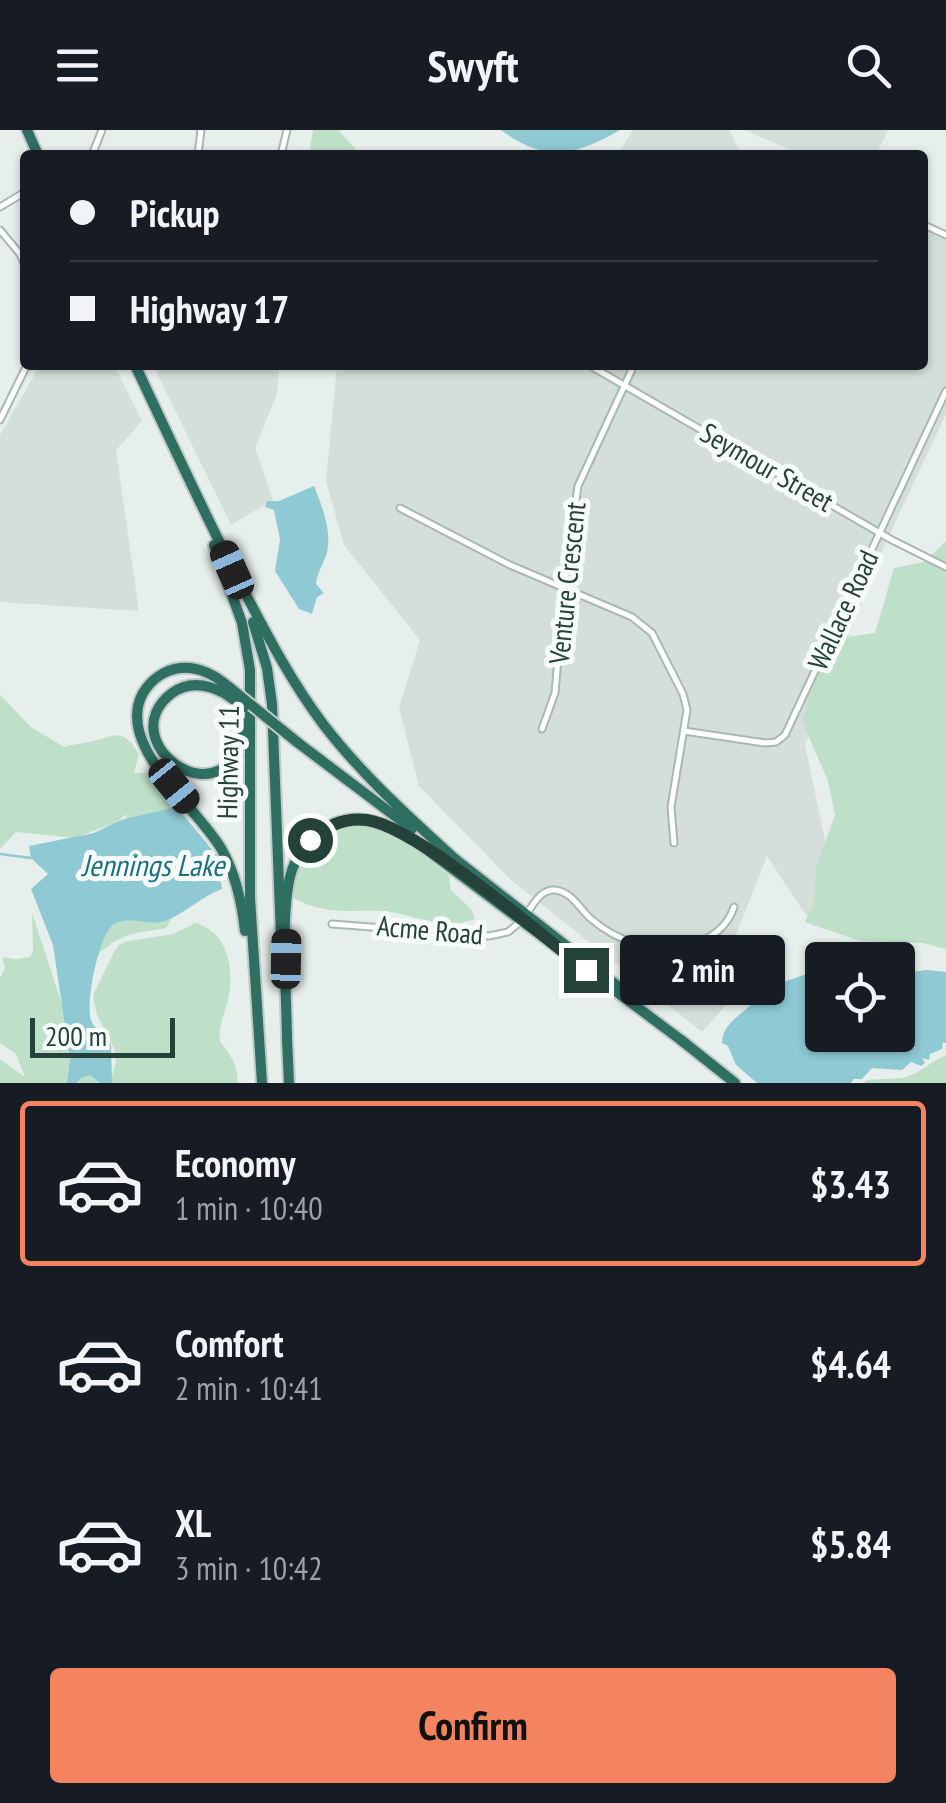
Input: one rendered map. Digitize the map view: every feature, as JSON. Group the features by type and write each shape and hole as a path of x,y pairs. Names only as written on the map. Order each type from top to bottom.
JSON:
{"highway":[{"path":"137,370 218,548 272,646 323,724 375,785 454,863"},
{"name":"Highway 11","path":"218,548 245,636 251,696 250,898 262,1083"},
{"name":"Highway 11","path":"218,548 262,646 270,689 290,1083"},
{"path":"226,690 188,686 164,702 154,732 162,753 172,764 191,773 206,774 224,767 238,752 246,718 245,636"},
{"path":"260,1046 244,919 232,873 215,838 142,744 136,723 139,702 146,689 166,672 199,670 524,916 736,1083"},
{"path":"287,1042 288,890 294,863 310,840 340,822 369,820 406,835 454,863"}],"street":[{"path":"0,230 20,254"},
{"path":"0,420 25,370"},
{"name":"Seymour Street","path":"598,370 946,567"},
{"name":"Venture Crescent","path":"542,730 556,693 564,588 578,486 632,370"},
{"name":"Wallace Road","path":"684,730 765,744 785,735 946,390"},
{"path":"400,508 510,565 632,617 652,633 687,710 671,808 674,843"},
{"name":"Acme Road","path":"332,924 489,936 508,932 542,894 557,890 569,895 589,918 614,934 669,950 710,939 734,906"}],"shaded area":[{"path":"633,130 729,130 739,150 620,150"},
{"path":"744,130 888,130 878,150 791,150"},
{"path":"928,229 946,237 946,414 885,544 805,745 840,911 814,927 767,856 734,940 758,969 702,1032 511,880 419,786 399,708 420,640 344,545 326,481 337,370 928,370"},
{"path":"37,370 116,370 142,421 116,450 139,611 0,602 0,435"},
{"path":"155,370 279,370 277,394 255,448 273,500 231,525"}],"green space":[{"path":"313,130 338,130 356,150 310,150"},
{"path":"946,541 946,949 915,942 860,941 805,922 814,902 816,868 835,815 828,781 802,721 827,640 875,633 894,568 924,562"},
{"path":"0,695 31,727 64,747 117,735 127,739 139,754 134,773 149,773 208,844 166,928 120,938 96,957 127,814 115,823 74,838 16,832 0,849"},
{"path":"311,819 336,825 383,823 449,876 451,890 472,910 475,919 439,923 392,912 326,909 294,898 291,829"},
{"path":"32,913 78,1053 106,1083 0,1083 0,1059 25,1077 16,1054 0,1043 0,978 5,968 2,957 30,957 33,952"},
{"path":"195,923 214,933 229,961 228,1001 220,1041 235,1065 238,1083 110,1083 116,1062 114,1048 97,1015 93,995 114,952 128,941 173,934"},
{"path":"946,1055 946,1083 864,1083 909,1076"}],"water":[{"path":"501,130 620,130 574,150 541,150"},
{"path":"314,486 328,544 316,584 324,593 317,597 312,614 299,609 275,571 280,539 274,510 265,507 267,501 279,501"},
{"name":"Jennings Lake","path":"176,807 218,857 222,889 168,920 126,920 108,930 95,969 90,1011 92,1023 111,1044 112,1083 100,1083 90,1075 67,1083 70,1059 53,945 31,889 48,874 31,858 29,846 94,833 121,820"},
{"path":"915,972 946,972 946,1043 930,1054 929,1060 922,1058 925,1063 921,1066 911,1062 902,1070 872,1068 862,1079 851,1083 757,1083 736,1065 728,1046 722,1043 723,1035 758,995 756,987 805,974 805,1052 915,1052"}],"waterway":[{"path":"0,854 31,858"}],"route":[{"path":"310,840 326,828 354,819 390,827 451,866 586,970"}]}
